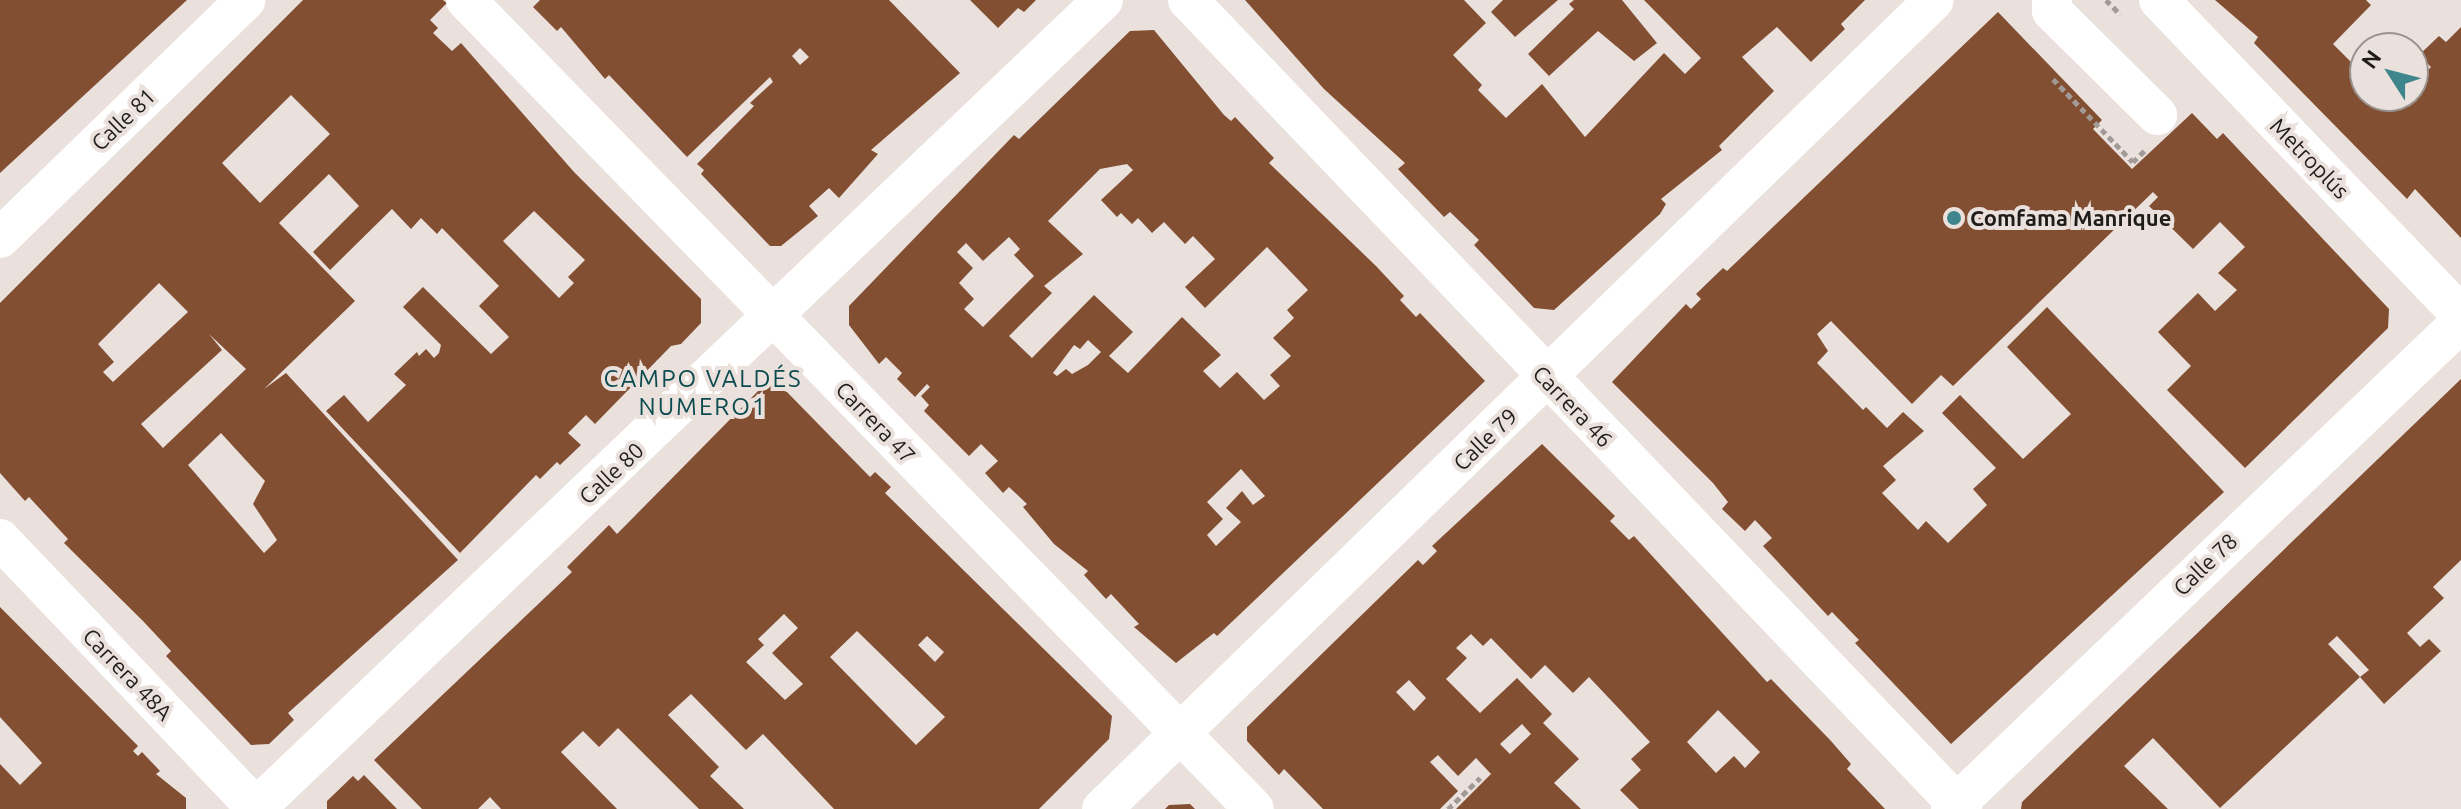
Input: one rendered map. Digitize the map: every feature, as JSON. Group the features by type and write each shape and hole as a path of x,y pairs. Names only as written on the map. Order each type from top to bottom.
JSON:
{"street":[{"name":"Calle 81","path":"0,238 246,0"},
{"name":"Carrera 47","path":"466,0 1254,809"},
{"name":"Calle 80","path":"256,809 775,319 1103,0"},
{"name":"Carrera 46","path":"1188,0 1957,807"},
{"name":"Calle 79","path":"1102,809 1547,380 1934,0"},
{"path":"2052,0 2052,11 2157,115"},
{"name":"Metroplús","path":"2159,0 2461,315"},
{"name":"Calle 78","path":"1957,807 2461,322"},
{"name":"Carrera 48A","path":"0,539 256,809"}],"path":[{"path":"1448,809 1480,778"}],"building":[{"path":"0,0 187,0 0,173"},
{"path":"303,0 443,0 447,3 430,20 438,28 433,33 452,51 461,43 574,172 701,299 701,323 681,344 671,346 595,424 586,415 568,433 581,445 540,479 536,475 460,553 326,411 344,395 368,422 406,385 394,374 417,352 419,356 426,349 434,358 439,353 441,345 403,307 423,287 491,354 509,337 479,306 499,286 442,228 437,234 421,218 411,229 392,209 330,270 313,252 359,206 329,174 279,223 355,301 264,389 286,373 458,560 288,713 294,720 269,744 251,745 166,656 171,651 64,543 68,539 29,497 25,501 0,473 0,303","holes":["291,95 330,134 260,203 222,163","534,211 585,260 568,277 574,283 559,298 503,241","159,283 188,312 113,382 103,372 114,362 98,344","209,334 246,369 163,448 141,424 222,350","221,433 265,481 253,504 277,540 264,553 188,465"]},
{"path":"540,0 889,0 960,73 871,150 878,154 839,198 829,188 809,206 818,216 781,246 770,246 701,174 704,170 697,164 754,106 750,103 773,82 770,77 687,157 609,75 605,79 561,27 557,31 533,7","holes":["800,48 809,57 800,65 792,56"]},
{"path":"970,0 1036,0 1024,12 1018,8 998,28"},
{"path":"1245,0 1464,0 1486,23 1453,55 1482,85 1478,90 1506,118 1542,84 1585,137 1664,53 1685,74 1701,58 1644,0 1865,0 1841,24 1845,29 1811,62 1777,27 1742,57 1774,91 1719,146 1722,150 1661,199 1666,204 1660,214 1554,310 1534,308 1474,245 1479,240 1450,212 1444,217 1398,169 1405,163 1324,89"},
{"path":"1503,0 1558,0 1515,37 1491,12"},
{"path":"1574,0 1622,0 1657,43 1634,61 1598,31 1549,76 1528,54 1574,9 1569,4"},
{"path":"2215,0 2366,0 2371,5 2333,44 2349,60 2349,112 2429,112 2429,46 2439,36 2446,42 2461,27 2461,238 2415,189 2407,199 2254,43 2258,37"},
{"path":"1998,12 2102,120 2093,129 2132,169 2192,113 2217,139 2223,133 2389,309 2388,328 2245,468 2167,390 2191,366 2158,332 2198,293 2215,311 2237,290 2218,273 2245,247 2220,222 2193,249 2149,206 2158,197 2153,192 1953,386 1941,375 1912,404 1831,321 1817,334 1828,351 1817,363 1863,410 1866,407 1887,428 1903,412 1924,431 1883,466 1896,480 1882,493 1918,530 1926,521 1948,543 1987,505 1973,489 1996,468 1942,413 1960,395 2023,459 2071,414 2007,347 2047,307 2224,492 1951,744 1855,643 1859,640 1832,612 1828,616 1763,546 1772,538 1755,520 1745,531 1722,509 1728,502 1713,483 1612,382 1686,304 1691,309 1701,299 1696,294 1723,268 1727,271"},
{"path":"1154,30 1224,115 1231,121 1235,117 1274,158 1269,163 1376,266 1404,296 1400,300 1416,317 1420,313 1485,381 1217,636 1214,633 1176,663 1134,627 1139,624 1111,594 1106,599 1084,575 1088,571 1054,544 1023,507 1027,504 1009,487 1003,493 985,473 998,461 981,444 969,456 924,411 929,405 921,396 930,387 927,384 915,397 897,379 902,373 886,357 879,364 849,325 849,306 1014,135 1019,139 1130,31","holes":["1127,164 1133,170 1101,200 1117,217 1121,213 1132,224 1138,218 1152,233 1164,222 1185,244 1193,236 1215,259 1185,287 1205,308 1267,247 1308,290 1287,310 1294,318 1273,338 1291,356 1270,375 1280,386 1264,400 1237,372 1220,388 1203,371 1221,355 1182,317 1128,373 1109,356 1133,332 1094,295 1032,358 1009,336 1052,293 1044,286 1083,254 1048,221 1100,169","1009,237 1020,249 1014,255 1034,276 983,327 964,309 974,299 959,283 973,268 957,252 966,243 983,261","1088,340 1101,352 1088,365 1072,374 1066,369 1057,376 1053,373 1074,345 1080,349","1241,469 1265,496 1253,505 1242,491 1226,508 1241,522 1216,546 1207,535 1223,519 1207,502"]},
{"path":"2461,379 2461,560 2433,587 2444,598 2407,633 2420,647 2429,639 2441,651 2384,704 2360,677 2220,808 2153,738 2124,766 2168,809 2021,809 2022,802","holes":["2337,636 2369,670 2360,677 2328,644"]},
{"path":"765,384 787,392 870,477 875,472 891,487 885,493 1112,716 1109,739 1039,809 834,809 763,734 746,750 691,694 668,715 719,767 710,776 744,809 699,809 618,728 599,747 583,731 561,752 617,809 501,809 490,797 478,809 422,809 374,760 572,572 567,567 609,525 617,534","holes":["784,614 798,628 772,653 803,684 785,700 746,662 764,645 758,639","857,631 945,717 916,745 830,657","927,636 944,652 935,662 918,645"]},
{"path":"1542,444 1615,516 1610,521 1629,540 1634,536 1767,682 1771,679 1831,741 1851,764 1847,769 1885,809 1639,809 1620,790 1641,770 1631,759 1650,742 1589,677 1573,693 1545,665 1531,679 1491,638 1483,646 1471,634 1456,648 1467,658 1446,679 1480,713 1517,678 1552,714 1543,723 1579,759 1554,783 1581,809 1456,809 1491,774 1476,758 1458,776 1438,755 1430,762 1458,791 1440,809 1323,809 1284,769 1279,775 1247,741 1247,727 1418,560 1423,565 1437,551 1432,546","holes":["1409,680 1426,698 1414,711 1396,692","1718,710 1760,752 1745,768 1734,756 1716,773 1687,742","1522,724 1531,734 1510,754 1500,744"]},
{"path":"0,607 138,746 133,751 138,756 142,752 160,771 156,774 186,798 186,809 0,809 0,764 20,785 42,763 0,717"},
{"path":"364,775 397,809 327,809 327,801 353,776 358,781"},
{"path":"1190,804 1195,809 1165,809 1169,805"}],"place":[{"name":"Comfama Manrique","path":"1954,218"}],"district":[{"name":"CAMPO VALDÉS NUMERO1","path":"703,393"}]}
